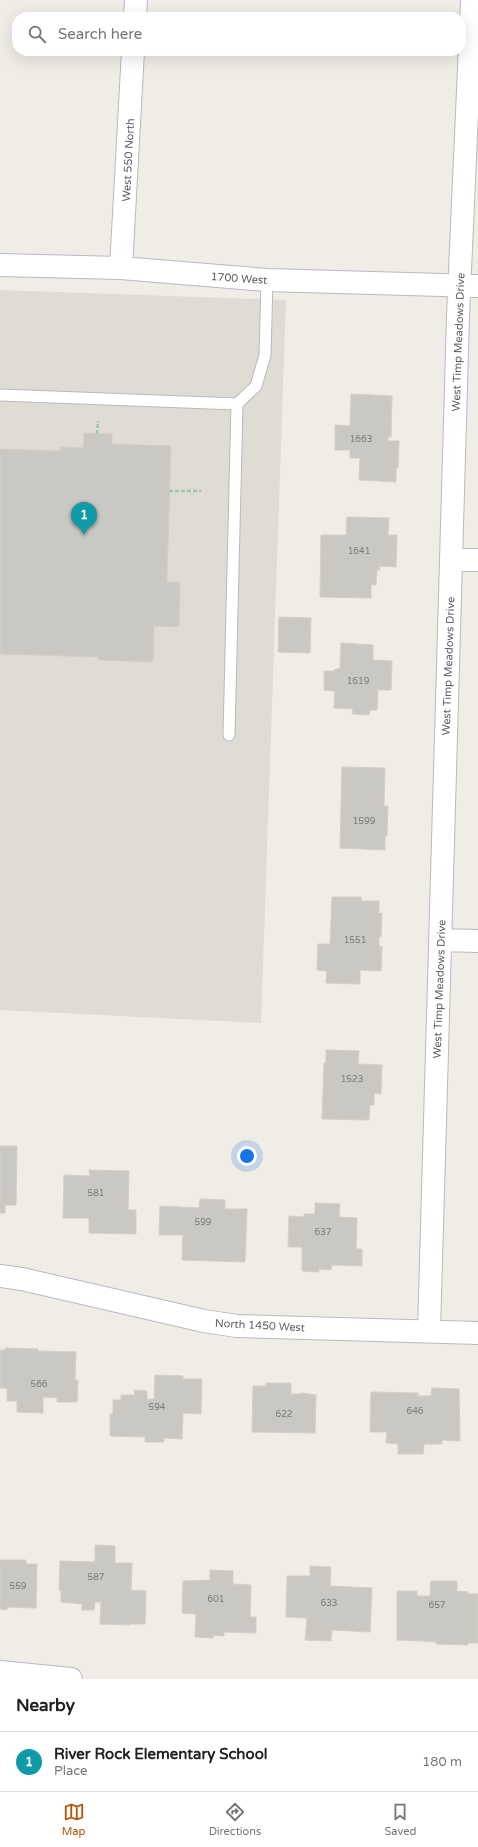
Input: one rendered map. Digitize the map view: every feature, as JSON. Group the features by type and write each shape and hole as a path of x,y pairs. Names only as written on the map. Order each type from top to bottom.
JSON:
{"street":[{"path":"135,12 136,0"},
{"name":"West Timp Meadows Drive","path":"428,1331 452,560 469,286 472,0"},
{"name":"West 550 North","path":"121,268 133,56"},
{"name":"1700 West","path":"0,266 121,268 266,280 469,286"},
{"path":"452,560 478,560"},
{"path":"440,940 478,940"},
{"name":"North 1450 West","path":"0,1276 22,1279 204,1322 478,1333"},
{"path":"0,1672 71,1679"}],"lane":[{"path":"229,735 237,404 256,386 265,355 266,280"},
{"path":"0,395 237,404"}],"path":[{"path":"97,434 98,421"},
{"path":"169,491 201,491"}],"shaded area":[{"path":"0,290 286,300 261,1023 0,1010"}],"building":[{"path":"351,394 392,396 391,437 388,437 388,441 399,441 396,482 359,480 360,458 350,458 350,450 335,450 335,425 350,426"},
{"path":"84,433 112,434 112,444 171,446 167,582 180,582 179,627 154,626 153,662 98,660 98,657 0,654 0,449 60,451 60,447 83,448"},
{"path":"347,517 389,518 388,535 397,535 396,567 379,566 380,570 377,570 376,585 371,585 371,598 320,597 321,535 346,535"},
{"path":"279,617 311,618 310,653 278,652"},
{"path":"341,643 373,645 373,660 392,661 391,690 378,690 377,710 370,710 369,715 352,714 353,709 334,708 335,691 324,690 324,671 334,671 335,669 340,669"},
{"path":"342,767 385,768 384,806 388,806 385,850 340,848"},
{"path":"332,897 361,897 361,901 379,901 379,914 382,913 381,937 379,937 379,947 382,946 381,971 360,970 360,984 326,983 327,971 317,970 318,944 330,944"},
{"path":"326,1050 359,1051 358,1064 382,1065 381,1094 374,1093 374,1105 370,1105 369,1120 322,1119 324,1063 326,1063"},
{"path":"0,1146 17,1146 16,1205 5,1205 5,1213 0,1213"},
{"path":"89,1170 129,1171 128,1210 136,1210 136,1234 89,1233 89,1218 63,1218 64,1175 90,1176"},
{"path":"200,1199 225,1200 225,1209 247,1209 245,1262 182,1260 183,1235 159,1235 160,1206 199,1208"},
{"path":"315,1203 340,1204 339,1217 357,1218 356,1249 362,1249 362,1266 332,1265 331,1270 319,1269 319,1272 302,1271 302,1247 288,1247 289,1216 304,1217 304,1214 315,1214"},
{"path":"5,1348 76,1352 75,1380 78,1380 77,1402 57,1402 57,1398 43,1397 43,1413 17,1412 17,1401 7,1401 7,1388 0,1388 0,1350 5,1350"},
{"path":"155,1375 183,1376 183,1379 202,1379 201,1414 183,1413 182,1439 164,1438 164,1442 145,1442 145,1437 110,1436 110,1414 113,1414 113,1400 121,1400 121,1395 135,1395 134,1390 147,1391 147,1399 154,1399"},
{"path":"266,1383 291,1383 291,1394 301,1393 316,1395 315,1433 252,1432 253,1386 266,1386"},
{"path":"432,1388 459,1389 460,1441 442,1440 442,1444 424,1444 423,1454 398,1454 398,1444 386,1443 387,1432 370,1432 371,1392 418,1393 418,1396 431,1396"},
{"path":"95,1545 115,1546 115,1563 132,1563 131,1590 146,1591 145,1624 100,1624 101,1602 95,1602 94,1610 82,1610 82,1604 61,1602 61,1590 59,1590 60,1561 95,1562"},
{"path":"0,1560 26,1560 26,1564 37,1564 36,1608 7,1607 7,1610 0,1609"},
{"path":"310,1566 331,1567 330,1586 372,1588 370,1632 332,1630 331,1641 305,1640 307,1618 286,1617 287,1576 310,1576"},
{"path":"210,1570 233,1571 233,1584 251,1585 250,1617 256,1617 256,1633 224,1632 224,1636 213,1635 213,1638 195,1637 196,1614 182,1613 183,1581 210,1580"},
{"path":"431,1581 457,1581 457,1591 468,1592 468,1594 478,1594 478,1643 468,1643 468,1645 436,1644 436,1642 397,1640 397,1591 417,1591 417,1596 430,1596"}],"place":[{"name":"River Rock Elementary School","path":"84,535"}]}
